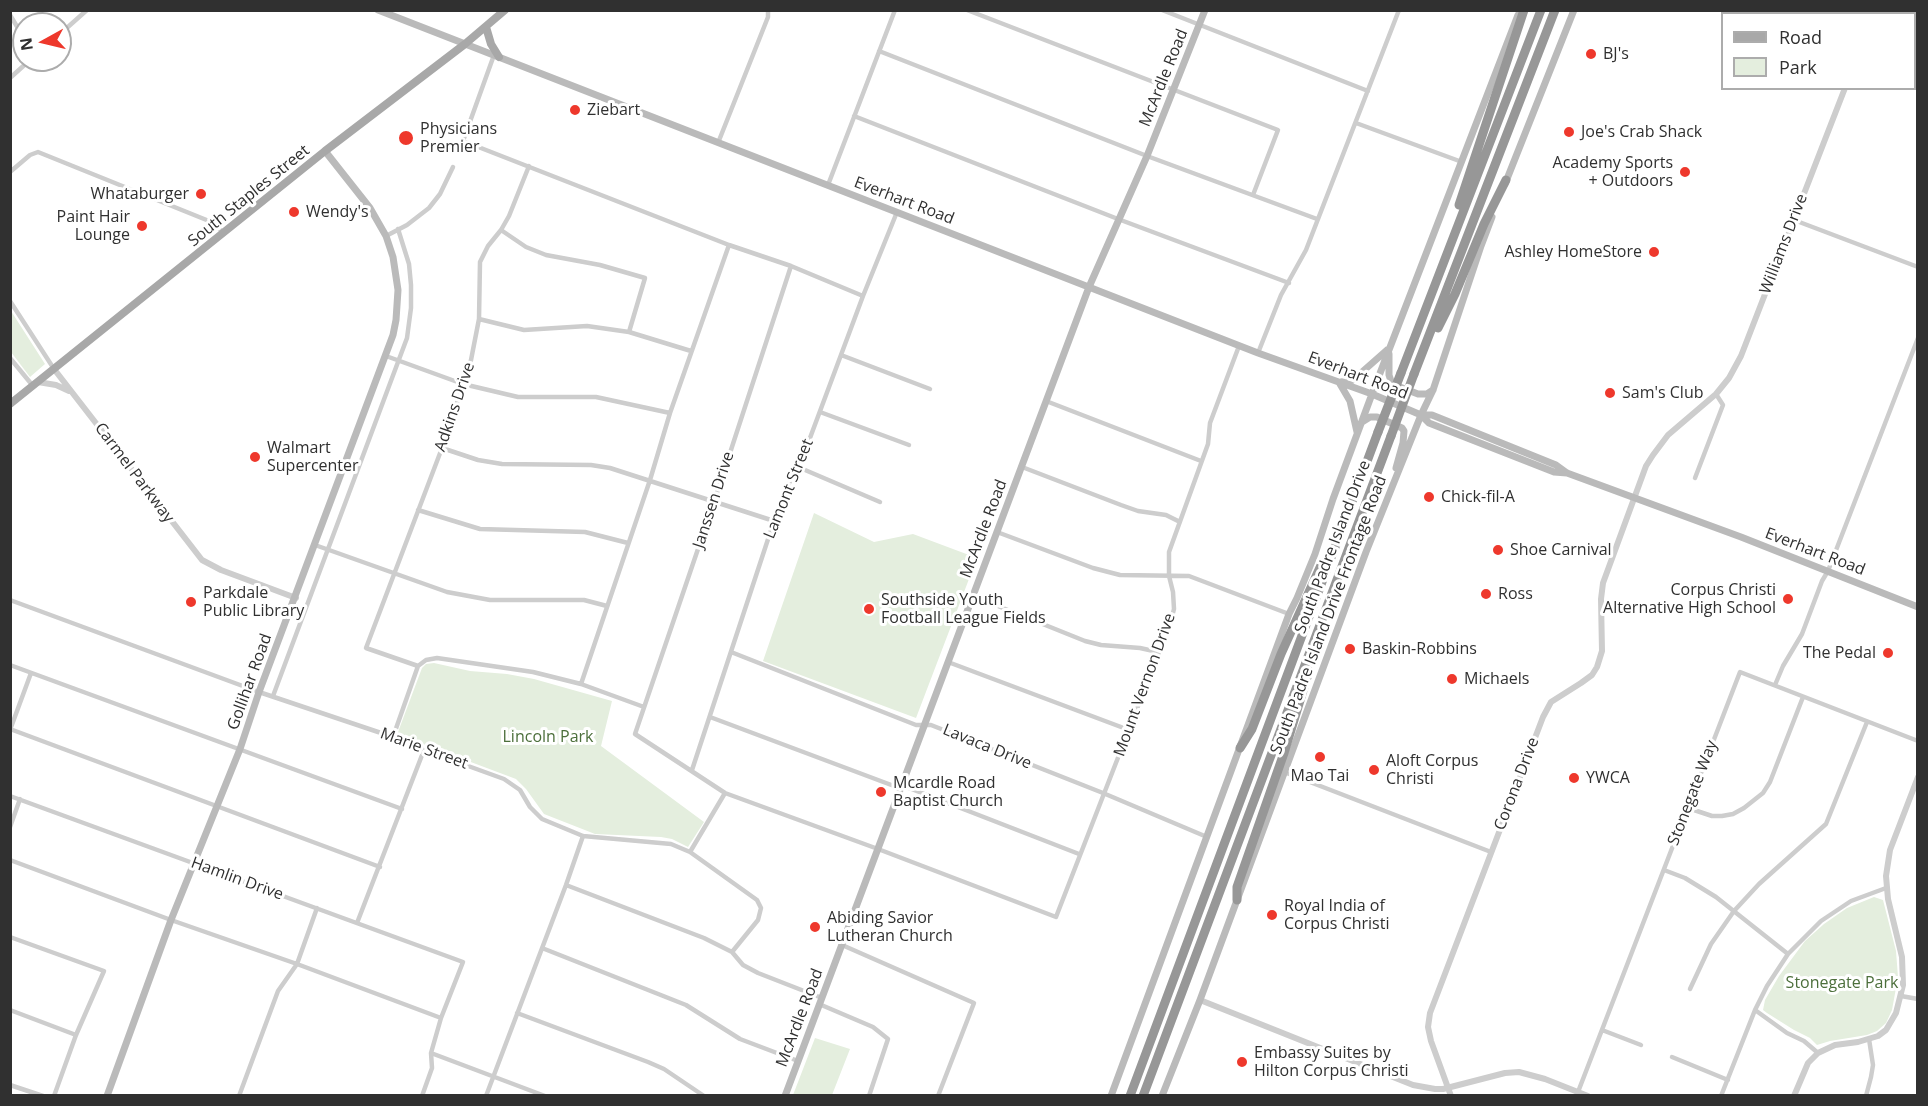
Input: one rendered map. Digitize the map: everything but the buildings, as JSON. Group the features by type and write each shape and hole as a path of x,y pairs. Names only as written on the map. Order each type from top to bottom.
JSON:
{"highway":[{"path":"1421,321 1522,10"},
{"name":"South Padre Island Drive","path":"1130,1095 1359,479 1541,10"},
{"name":"South Padre Island Drive","path":"1143,1095 1415,372 1555,10"},
{"path":"1415,372 1455,294 1484,224 1506,180"},
{"path":"1240,748 1252,729 1281,654 1319,571 1345,500 1359,479"},
{"path":"1237,900 1237,886 1295,719 1309,670 1310,654"}],"main road":[{"name":"Everhart Road","path":"378,10 398,14 465,44 1239,346 1372,394 1421,416 1432,415 1556,465 1567,473 1917,607"},
{"name":"South Staples Street","path":"10,404 505,10"},
{"name":"McArdle Road","path":"785,1095 1089,287 1148,156 1205,10"},
{"path":"1111,1095 1289,614 1298,598 1315,554 1389,348 1522,10"},
{"name":"South Padre Island Drive Frontage Road","path":"1162,1095 1200,1000 1384,505 1433,390 1481,246 1506,180 1574,10"},
{"path":"486,27 497,56"},
{"name":"Gollihar Road","path":"107,1095 171,920 240,749 259,692 386,356 396,320 398,290 393,257 386,236 370,208 325,151"},
{"path":"1338,382 1353,380 1389,348"},
{"path":"1389,348 1389,375 1392,384 1418,394 1426,394 1433,390"},
{"path":"1338,382 1350,401 1357,435"},
{"path":"1362,422 1370,417 1377,417 1402,428 1404,432 1404,443 1384,505"}],"street":[{"path":"72,23 87,10"},
{"path":"718,143 768,17 768,10"},
{"path":"828,185 896,10"},
{"path":"967,10 1278,130 1253,195"},
{"path":"1162,10 1368,92"},
{"path":"1258,353 1281,295 1305,250 1399,10"},
{"path":"879,51 1317,219"},
{"path":"497,56 463,141 729,245 791,266 863,296"},
{"name":"Williams Drive","path":"1634,498 1646,466 1656,450 1668,435 1716,394 1729,378 1741,356 1844,90"},
{"path":"854,116 1289,283"},
{"path":"1356,123 1462,162"},
{"path":"10,172 30,155 38,152 214,223 224,233"},
{"name":"Adkins Drive","path":"418,666 366,648 442,447 475,344 480,262 515,204 529,166"},
{"path":"386,236 418,218 429,208 441,194 453,167"},
{"name":"Lamont Street","path":"692,770 785,491 798,467 897,212"},
{"path":"1794,220 1917,267"},
{"path":"273,696 400,361 408,330 412,297 409,264 398,229"},
{"path":"501,230 526,246 546,255 600,265 645,278 629,332"},
{"path":"582,684 670,413 729,245"},
{"name":"Janssen Drive","path":"692,770 635,734 791,266"},
{"name":"Carmel Parkway","path":"10,301 54,369 202,560 221,570 296,598"},
{"path":"478,319 524,330 587,326 629,332 691,351"},
{"path":"1775,686 1783,666 1802,634 1828,571 1917,338"},
{"name":"Mount Vernon Drive","path":"878,849 1056,917 1170,624 1173,592 1169,576 1169,552 1208,444 1210,423 1239,346"},
{"path":"841,355 930,389"},
{"path":"386,356 463,384 518,397 596,397 670,413"},
{"path":"10,358 36,384 56,385 72,393"},
{"path":"1695,478 1723,405 1716,394"},
{"path":"1046,402 1201,462"},
{"path":"820,412 909,444"},
{"path":"442,447 478,460 502,464 591,465 610,468 774,521"},
{"path":"346,462 359,467"},
{"path":"798,467 880,502"},
{"path":"1022,467 1138,511 1166,515 1180,522"},
{"name":"Corona Drive","path":"1450,1095 1431,1041 1428,1027 1430,1013 1547,707 1556,698 1592,675 1601,657 1603,644 1601,592 1634,498"},
{"path":"418,510 480,529 585,531 628,543"},
{"path":"997,532 1093,568 1120,575 1189,576 1289,614"},
{"path":"315,545 447,592 490,600 584,600 607,606"},
{"path":"300,585 313,590"},
{"path":"973,596 1086,641 1158,652"},
{"name":"Marie Street","path":"10,600 259,692 393,737 504,778 520,790 530,807 542,819 583,836 671,844 690,852 757,900 761,908 758,920 732,952"},
{"path":"276,650 289,654"},
{"name":"Lavaca Drive","path":"730,652 916,725 931,725 1207,837"},
{"path":"393,737 418,666 426,660 436,658 533,672 582,684 644,707"},
{"path":"948,662 1130,730"},
{"path":"10,665 402,809"},
{"name":"Stonegate Way","path":"1578,1092 1740,672 1917,741"},
{"path":"31,673 11,729 380,867"},
{"path":"1688,808 1712,816 1733,814 1763,793 1770,782 1803,697"},
{"path":"710,717 1079,854"},
{"path":"1690,989 1711,944 1734,911 1759,884 1826,824 1868,722"},
{"path":"357,923 424,750"},
{"path":"692,770 725,793 878,849"},
{"path":"1284,771 1491,852"},
{"path":"1794,1095 1808,1063 1818,1053 1834,1045 1869,1039 1886,1030 1892,1022 1901,996 1903,972 1902,957 1886,888 1890,850 1917,777"},
{"path":"690,852 725,793"},
{"name":"Hamlin Drive","path":"10,796 463,962 441,1018"},
{"path":"10,827 20,799"},
{"path":"486,1095 583,836"},
{"path":"10,860 441,1018 431,1053 432,1068 422,1095"},
{"path":"1664,870 1700,886 1788,954"},
{"path":"566,885 704,938 732,952 743,965 758,973 873,1027 888,1040 869,1095"},
{"path":"1721,1095 1755,1010 1767,986 1788,954 1821,921 1851,901 1886,888"},
{"path":"239,1095 278,991 297,964 317,908"},
{"path":"10,937 104,971 76,1035 54,1095"},
{"path":"842,945 974,1003 938,1095"},
{"path":"542,948 686,1005 740,1039 798,1061"},
{"path":"1901,996 1917,999"},
{"path":"1200,1000 1413,1085 1435,1089 1449,1088 1514,1072 1528,1074 1588,1095"},
{"path":"10,1010 76,1035"},
{"path":"1755,1010 1787,1033 1804,1041 1818,1053"},
{"path":"517,1012 664,1069 704,1095"},
{"path":"1602,1030 1641,1045"},
{"path":"1866,1095 1873,1065 1869,1039"},
{"path":"431,1053 545,1095"},
{"path":"1672,1057 1728,1080"},
{"path":"10,1085 43,1095"}],"green space":[{"path":"11,311 45,364 30,377 11,352"},
{"name":"Southside Youth Football League Fields","path":"814,513 874,542 913,534 977,558 916,718 763,661"},
{"name":"Lincoln Park","path":"434,663 470,671 534,679 612,701 601,746 704,822 688,847 672,839 661,837 595,834 544,814 516,779 399,735 398,732 422,668 426,664"},
{"name":"Stonegate Park","path":"1874,897 1883,900 1896,951 1898,977 1892,1010 1886,1023 1877,1031 1817,1045 1810,1038 1763,1010 1765,1000 1779,976 1805,941 1847,908"},
{"path":"815,1038 850,1049 832,1095 793,1095"}],"place":[{"name":"BJ's","path":"1591,54"},
{"name":"Ziebart","path":"575,110"},
{"name":"Joe's Crab Shack","path":"1569,132"},
{"name":"Physicians Premier","path":"406,138"},
{"name":"Academy Sports + Outdoors","path":"1685,172"},
{"name":"Whataburger","path":"201,194"},
{"name":"Wendy's","path":"294,212"},
{"name":"Paint Hair Lounge","path":"142,226"},
{"name":"Ashley HomeStore","path":"1654,252"},
{"name":"Sam's Club","path":"1610,393"},
{"name":"Walmart Supercenter","path":"255,457"},
{"name":"Chick-fil-A","path":"1429,497"},
{"name":"Shoe Carnival","path":"1498,550"},
{"name":"Ross","path":"1486,594"},
{"name":"Corpus Christi Alternative High School","path":"1788,599"},
{"name":"Parkdale Public Library","path":"191,602"},
{"name":"Southside Youth Football League Fields","path":"869,609"},
{"name":"Baskin-Robbins","path":"1350,649"},
{"name":"The Pedal","path":"1888,653"},
{"name":"Michaels","path":"1452,679"},
{"name":"Mao Tai","path":"1320,757"},
{"name":"Aloft Corpus Christi","path":"1374,770"},
{"name":"YWCA","path":"1574,778"},
{"name":"Mcardle Road Baptist Church","path":"881,792"},
{"name":"Royal India of Corpus Christi","path":"1272,915"},
{"name":"Abiding Savior Lutheran Church","path":"815,927"},
{"name":"Embassy Suites by Hilton Corpus Christi","path":"1242,1062"}]}
